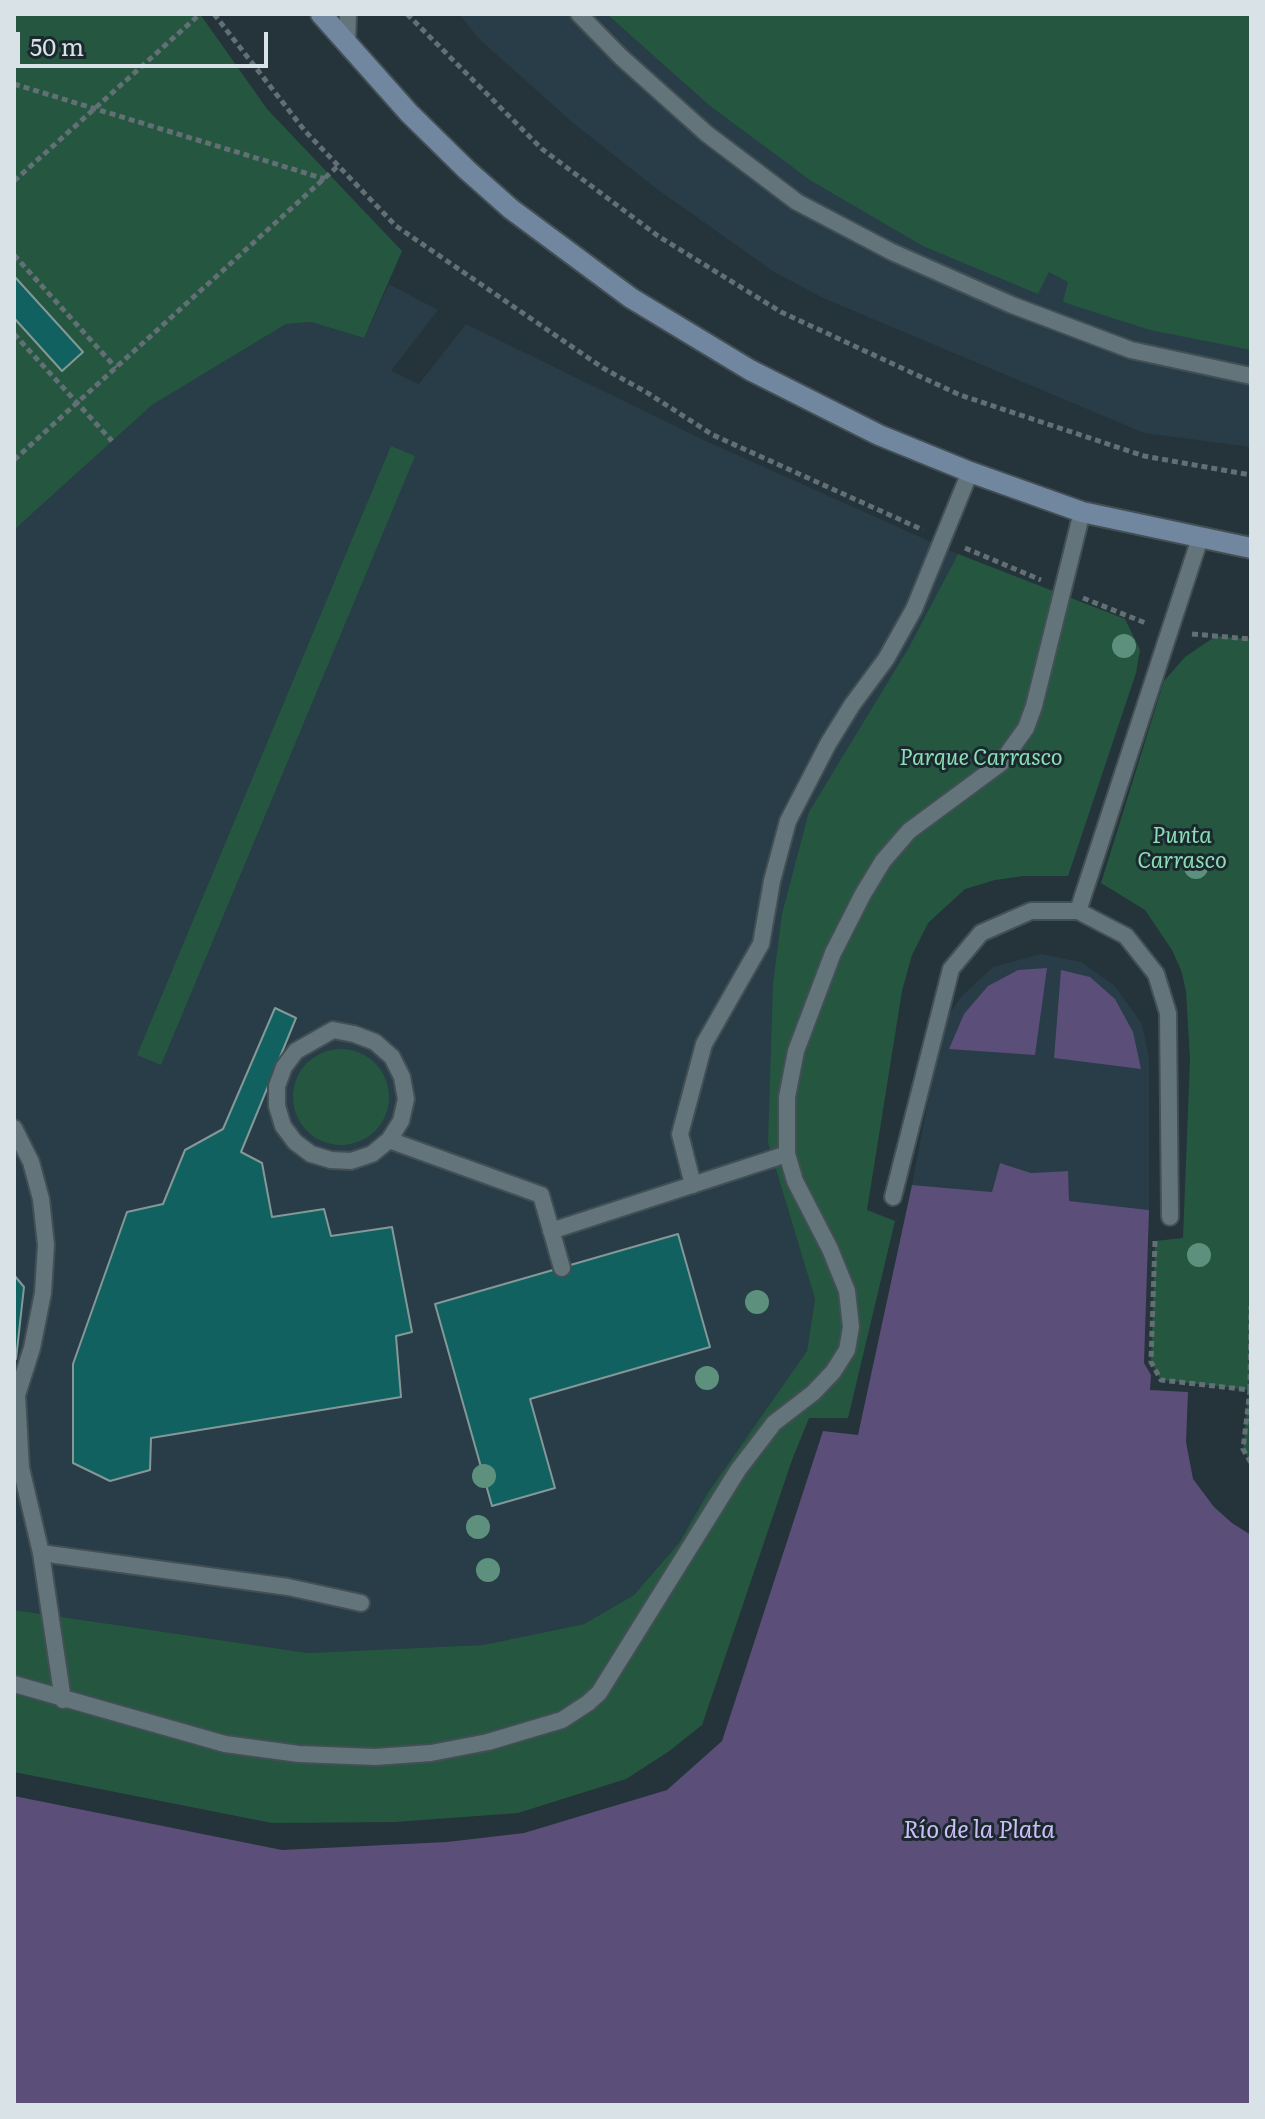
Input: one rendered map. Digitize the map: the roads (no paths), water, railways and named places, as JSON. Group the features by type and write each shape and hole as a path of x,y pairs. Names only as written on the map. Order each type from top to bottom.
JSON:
{"main road":[{"path":"321,14 409,113 467,170 545,235 631,298 750,370 852,424 970,472 1082,512 1251,548"}],"lane":[{"path":"347,45 348,14"},
{"path":"579,14 621,57 707,134 797,202 892,252 1012,305 1131,350 1251,376"},
{"path":"693,1185 680,1134 704,1044 761,944 772,881 788,821 828,744 886,659 914,609 970,472"},
{"path":"14,1684 225,1744 299,1754 375,1757 431,1753 488,1742 562,1720 588,1703 608,1681 738,1470 774,1423 813,1393 833,1372 847,1350 851,1327 847,1291 830,1249 795,1181 787,1154 787,1097 796,1051 833,953 883,861 909,831 1001,763 1026,728 1082,512"},
{"path":"1078,911 1200,538"},
{"path":"893,1197 951,969 981,933 1031,911 1078,911 1126,936 1156,974 1168,1013 1170,1217"},
{"path":"333,1030 375,1042 392,1057 402,1077 406,1099 401,1121 389,1140 372,1154 351,1161 331,1160 311,1154 295,1142 283,1126 277,1106 277,1086 284,1067 296,1051 333,1030"},
{"path":"14,1128 31,1162 41,1199 46,1245 43,1293 32,1348 15,1396 21,1468 41,1553 63,1700"},
{"path":"389,1140 541,1195 562,1268"},
{"path":"551,1231 787,1154"},
{"path":"41,1553 288,1587 361,1603"}],"water":[{"path":"1047,968 1035,1055 949,1049 964,1014 988,986 1018,970"},
{"path":"1061,970 1090,977 1115,999 1133,1032 1141,1069 1054,1058"},
{"name":"Río de la Plata","path":"1000,1163 1031,1173 1068,1171 1069,1201 1149,1210 1144,1363 1151,1375 1150,1390 1188,1392 1186,1442 1193,1479 1214,1507 1251,1535 1251,2105 14,2105 14,1796 282,1850 447,1842 524,1833 667,1790 722,1741 823,1431 858,1435 912,1185 992,1192"}],"park label":[{"name":"Parque Carrasco","path":"981,759"},
{"name":"Punta Carrasco","path":"1182,850"}]}
